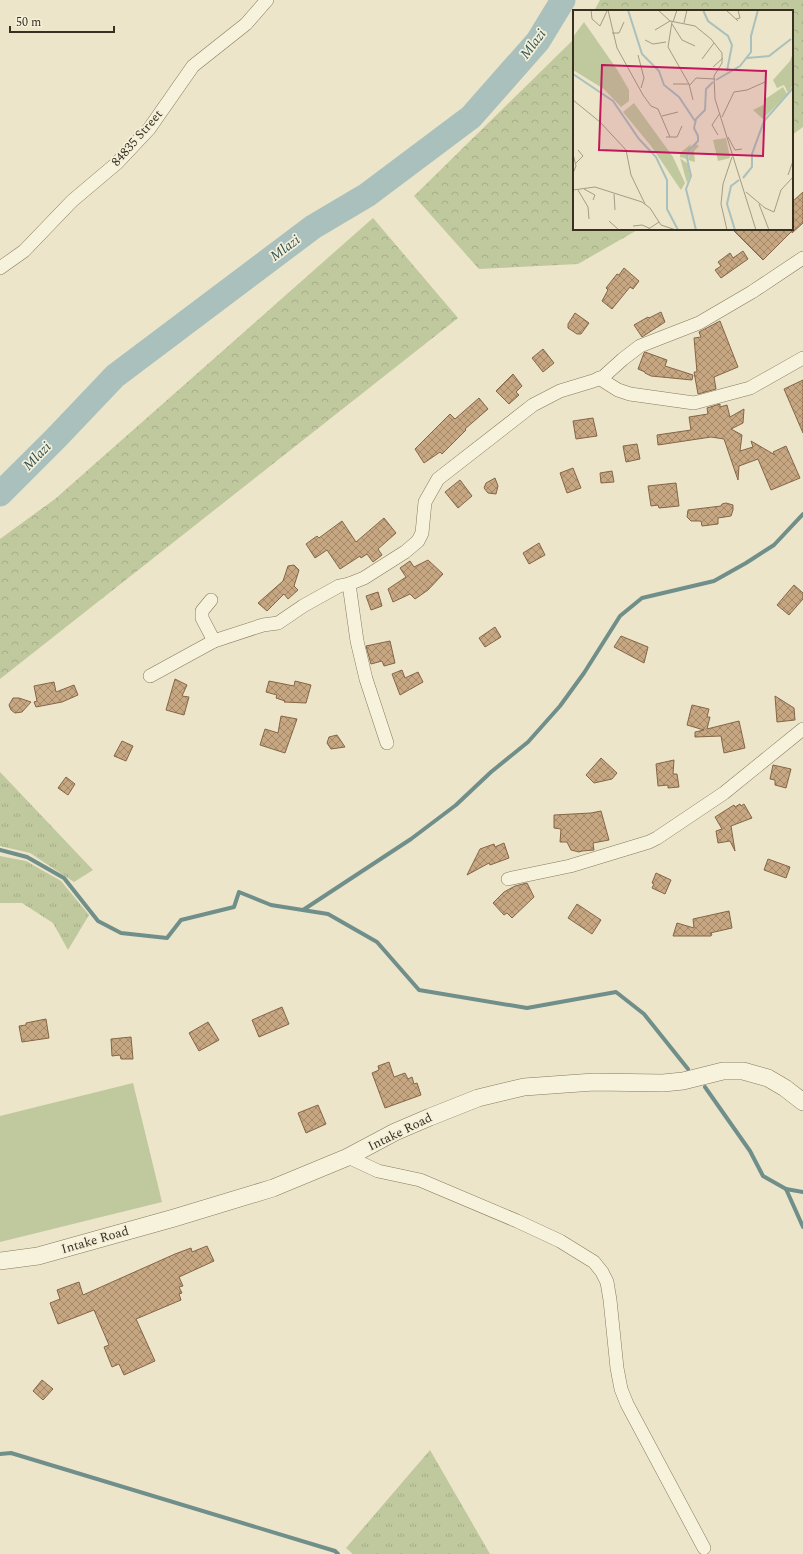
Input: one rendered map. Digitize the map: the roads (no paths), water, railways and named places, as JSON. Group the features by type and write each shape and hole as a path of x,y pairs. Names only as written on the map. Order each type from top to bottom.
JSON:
{"street":[{"name":"84835 Street","path":"0,268 24,252 72,201 117,164 149,129 193,66 246,24 267,0"},
{"path":"150,676 214,641 264,625 278,623 303,606 339,586 364,578 405,552 418,541 424,528 425,502 438,479 533,405 560,391 599,378 640,346 699,323 752,292 803,258"},
{"path":"599,378 618,390 630,394 694,403 750,388 803,358"},
{"path":"349,584 357,641 364,671 387,743"},
{"path":"211,600 202,611 202,618 214,641"},
{"path":"508,878 570,866 649,842 659,837 724,794 803,729"},
{"name":"Intake Road","path":"0,1261 38,1256 174,1218 273,1188 348,1157 395,1132 430,1117 478,1098 524,1086 594,1082 663,1083 683,1081 722,1071 743,1071 768,1078 785,1088 803,1102"},
{"path":"348,1157 378,1171 420,1180 517,1221 560,1241 594,1262 602,1272 610,1300 617,1368 623,1394 704,1548"}],"waterway":[{"name":"Mlazi","path":"0,494 115,376 313,227 367,195 471,117 538,41 563,0"},
{"path":"303,910 411,839 456,805 491,772 528,742 560,706 584,673 620,616 642,598 714,581 774,545 803,514"},
{"path":"0,850 27,857 64,878 98,921 121,933 167,938 181,920 234,907 239,892 271,905 328,914 377,942 419,990 527,1008 616,992 644,1014 688,1069"},
{"path":"705,1087 750,1151 763,1176 786,1189 803,1227"},
{"path":"786,1189 803,1192"},
{"path":"0,1454 11,1453 335,1551 338,1554"}]}
